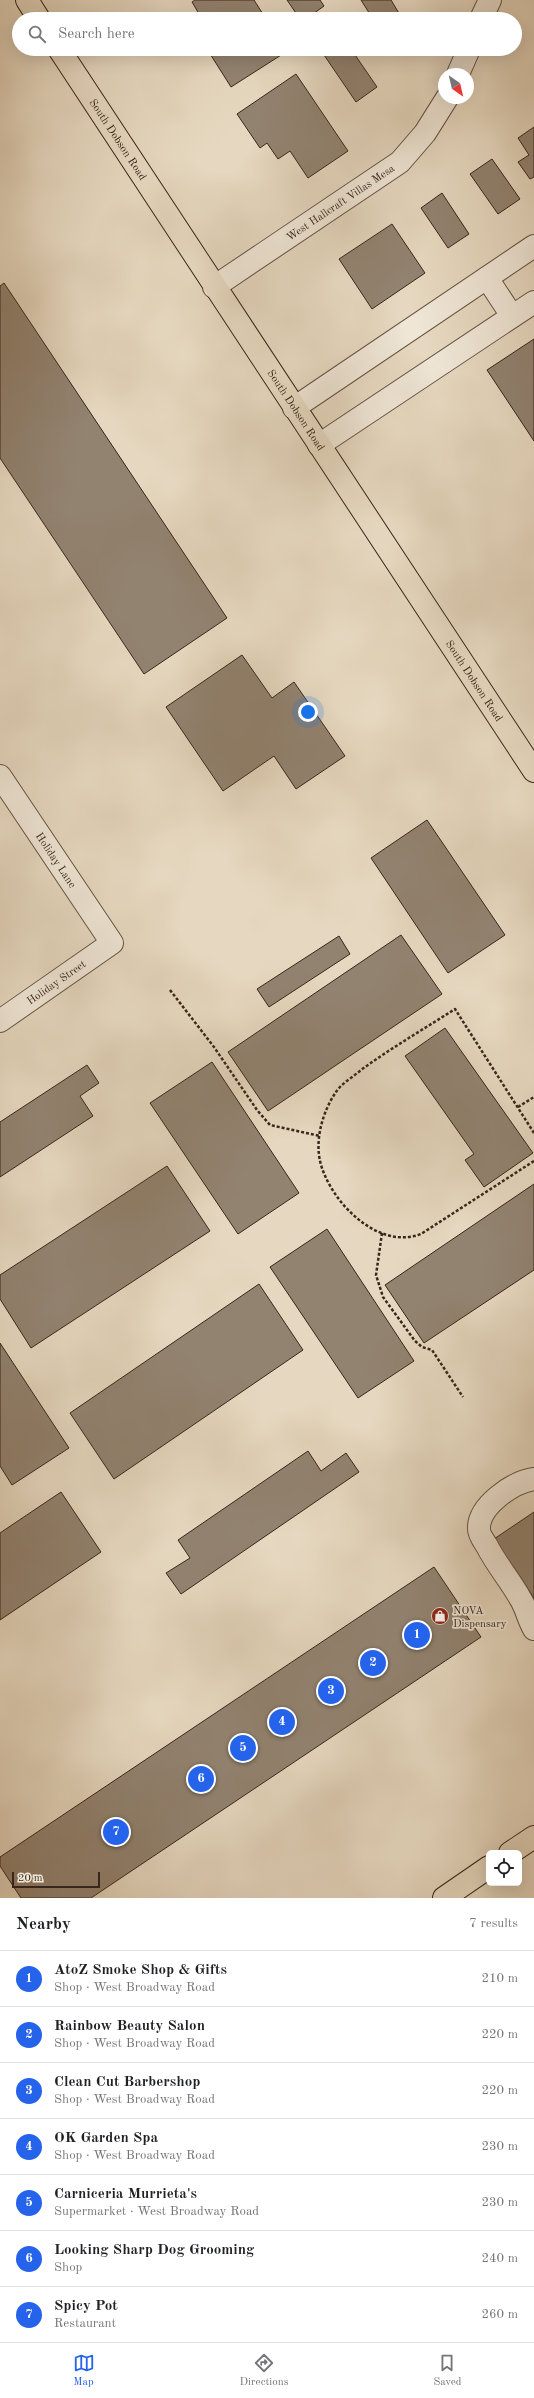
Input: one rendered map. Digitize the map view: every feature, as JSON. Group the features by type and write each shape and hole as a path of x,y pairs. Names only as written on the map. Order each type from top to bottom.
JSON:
{"main road":[{"path":"27,0 35,12"},
{"name":"South Dobson Road","path":"64,56 214,287 534,771"},
{"path":"514,1850 534,1837"},
{"path":"444,1898 486,1869"}],"street":[{"path":"484,12 490,0"},
{"path":"460,68 465,56"},
{"name":"West Hallcraft Villas Mesa","path":"214,287 400,162 425,133 443,104"},
{"path":"294,408 534,246"},
{"path":"487,278 512,316"},
{"path":"319,445 534,302"},
{"name":"Holiday Lane","path":"0,776 112,943"},
{"name":"Holiday Street","path":"0,1021 112,943"},
{"path":"534,1479 522,1481 494,1500 481,1515 479,1531 489,1550 522,1600 527,1617 534,1629"}],"path":[{"path":"170,990 214,1047 257,1110 270,1125 320,1136"},
{"path":"534,1133 455,1009 345,1082 337,1091 323,1115 319,1159 324,1176 335,1193 358,1218 382,1233 413,1238 534,1161"},
{"path":"518,1107 534,1097"},
{"path":"382,1233 376,1275 383,1297 415,1341 422,1347 432,1350 464,1397"}],"building":[{"path":"195,0 254,0 262,12 198,12 192,2"},
{"path":"287,0 320,0 324,6 316,12 295,12"},
{"path":"361,0 391,0 398,12 369,12"},
{"path":"211,56 280,56 231,87"},
{"path":"325,56 356,56 377,87 356,102"},
{"path":"296,74 348,151 308,178 290,151 278,159 267,143 260,148 237,114"},
{"path":"534,127 534,177 530,179 518,162 529,155 518,138"},
{"path":"492,159 520,199 498,214 470,174"},
{"path":"442,193 469,234 448,248 421,208"},
{"path":"392,224 425,273 372,309 339,259"},
{"path":"4,283 227,618 144,674 0,458 0,286"},
{"path":"534,339 534,441 487,370"},
{"path":"242,655 272,698 294,682 345,756 296,789 274,756 223,791 166,707"},
{"path":"427,820 505,935 448,973 371,858"},
{"path":"401,935 442,994 268,1111 228,1052"},
{"path":"339,936 350,954 269,1007 257,989"},
{"path":"445,1028 533,1153 484,1187 465,1160 474,1154 405,1056"},
{"path":"212,1062 299,1193 238,1234 150,1103"},
{"path":"87,1065 99,1083 80,1096 93,1116 0,1177 0,1122"},
{"path":"167,1166 210,1231 31,1348 0,1299 0,1275"},
{"path":"534,1184 534,1270 424,1343 385,1285"},
{"path":"327,1229 414,1361 358,1398 270,1267"},
{"path":"259,1284 303,1350 114,1479 70,1413"},
{"path":"0,1343 69,1448 12,1485 0,1466"},
{"path":"308,1451 321,1471 346,1453 359,1472 181,1594 166,1573 190,1558 178,1540"},
{"path":"61,1492 101,1552 0,1620 0,1533"},
{"path":"534,1512 534,1598 494,1539"},
{"path":"434,1567 481,1637 91,1898 21,1898 0,1866 0,1857"}],"place":[{"name":"NOVA Dispensary","path":"440,1616"},
{"name":"AtoZ Smoke Shop & Gifts","path":"417,1635"},
{"name":"Rainbow Beauty Salon","path":"373,1663"},
{"name":"Clean Cut Barbershop","path":"331,1691"},
{"name":"OK Garden Spa","path":"282,1722"},
{"name":"Carniceria Murrieta's","path":"243,1748"},
{"name":"Looking Sharp Dog Grooming","path":"201,1779"},
{"name":"Spicy Pot","path":"116,1832"}]}
